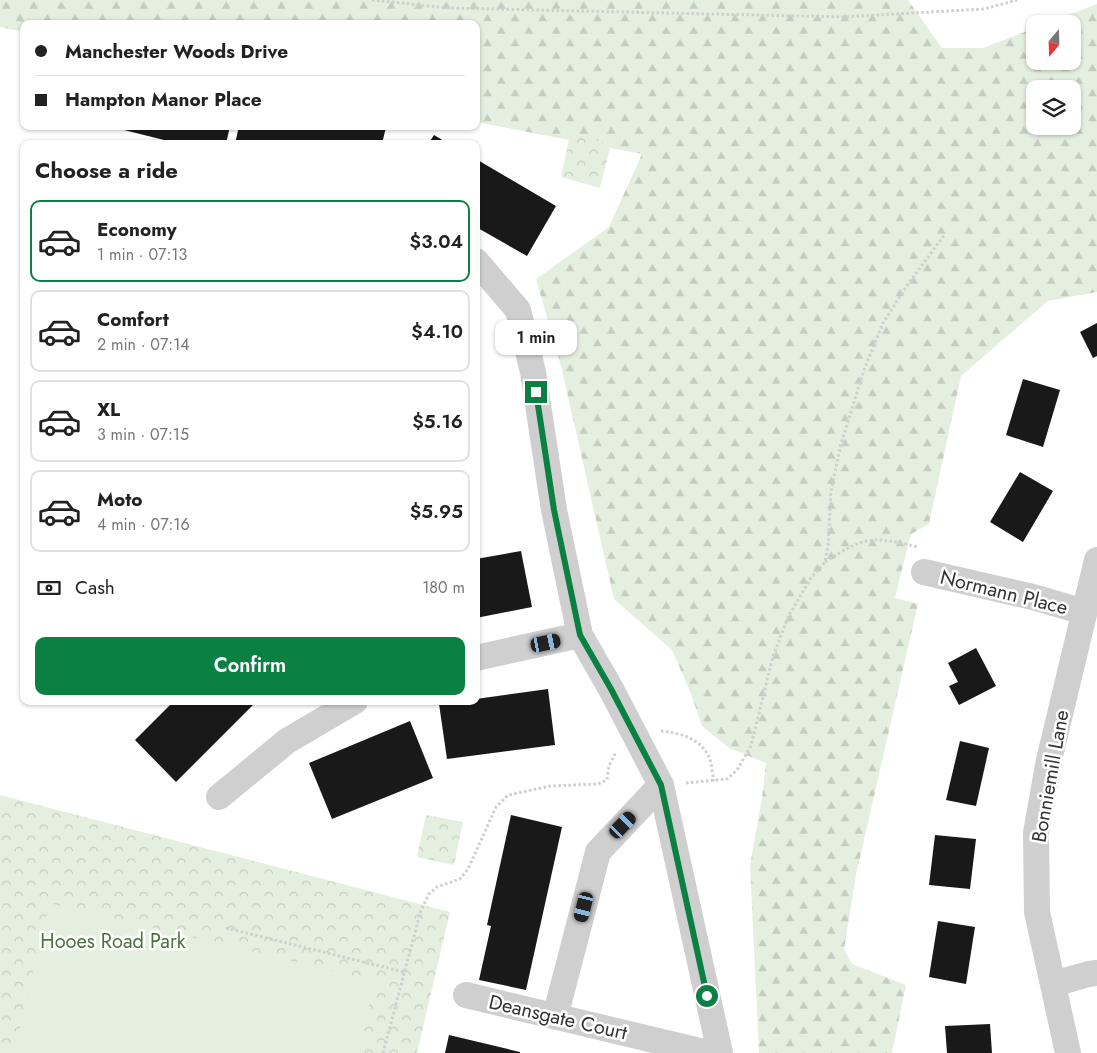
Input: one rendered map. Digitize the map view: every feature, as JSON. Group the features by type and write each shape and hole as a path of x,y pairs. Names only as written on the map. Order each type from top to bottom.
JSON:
{"street":[{"path":"480,266 518,310 533,372 554,510 580,635 611,689 661,785 720,1053"},
{"name":"Bonniemill Lane","path":"1068,1053 1038,912 1036,833 1049,760 1097,560"},
{"name":"Normann Place","path":"924,572 1084,612"},
{"path":"480,657 580,635"},
{"path":"219,797 287,741 348,705"},
{"path":"555,1017 598,852 661,785"},
{"path":"1054,984 1097,973"},
{"name":"Deansgate Court","path":"466,995 708,1053"}],"path":[{"path":"372,0 449,8 843,16 984,9 1017,0"},
{"path":"661,785 726,779 737,770 751,746 773,656 789,615 811,578 825,562 828,547 831,491 841,444 864,370 883,323 906,287 946,234"},
{"path":"383,1053 421,910 429,894 437,887 460,879 468,870 496,806 508,795 550,786 598,784 607,780 609,766 617,749 643,730 678,733 695,740 709,756 714,781"},
{"path":"226,928 404,972"}],"green space":[{"path":"0,0 908,0 942,48 983,48 1026,31 1026,70 1081,70 1081,15 1068,15 1097,4 1097,292 1048,301 961,376 929,524 911,534 895,598 918,604 856,875 844,949 852,964 906,985 892,1053 759,1053 750,865 766,763 729,748 702,726 690,691 672,650 614,599 561,366 536,279 609,227 642,154 480,123 480,20 20,20 20,31 0,27"},
{"path":"570,134 611,144 600,188 561,177"},
{"name":"Hooes Road Park","path":"0,795 450,912 417,1053 0,1053"},
{"path":"426,815 463,822 454,865 417,857"},
{"path":"49,903 375,981 358,1053 14,1053"}],"building":[{"path":"124,130 229,130 227,140 164,140"},
{"path":"238,130 385,130 383,140 236,140"},
{"path":"434,135 442,140 431,140"},
{"path":"480,161 556,206 527,256 480,229"},
{"path":"1097,323 1097,356 1093,358 1080,332"},
{"path":"1023,379 1060,390 1043,447 1006,435"},
{"path":"1020,472 1053,491 1023,542 990,522"},
{"path":"521,551 532,607 480,617 480,558"},
{"path":"976,648 996,686 959,705 949,686 958,682 948,663"},
{"path":"548,689 555,745 447,759 439,705 480,705 480,698"},
{"path":"170,705 253,705 176,782 135,740"},
{"path":"410,721 433,778 332,819 309,763"},
{"path":"960,741 989,748 976,806 946,800"},
{"path":"511,815 562,827 526,990 479,980 491,926 487,925"},
{"path":"935,835 976,839 970,889 929,885"},
{"path":"938,921 975,927 966,984 929,977"},
{"path":"990,1024 992,1053 947,1053 945,1026"},
{"path":"449,1035 520,1052 520,1053 445,1053"}],"route":[{"path":"536,392 554,510 580,635 611,689 661,785 707,996"}]}
